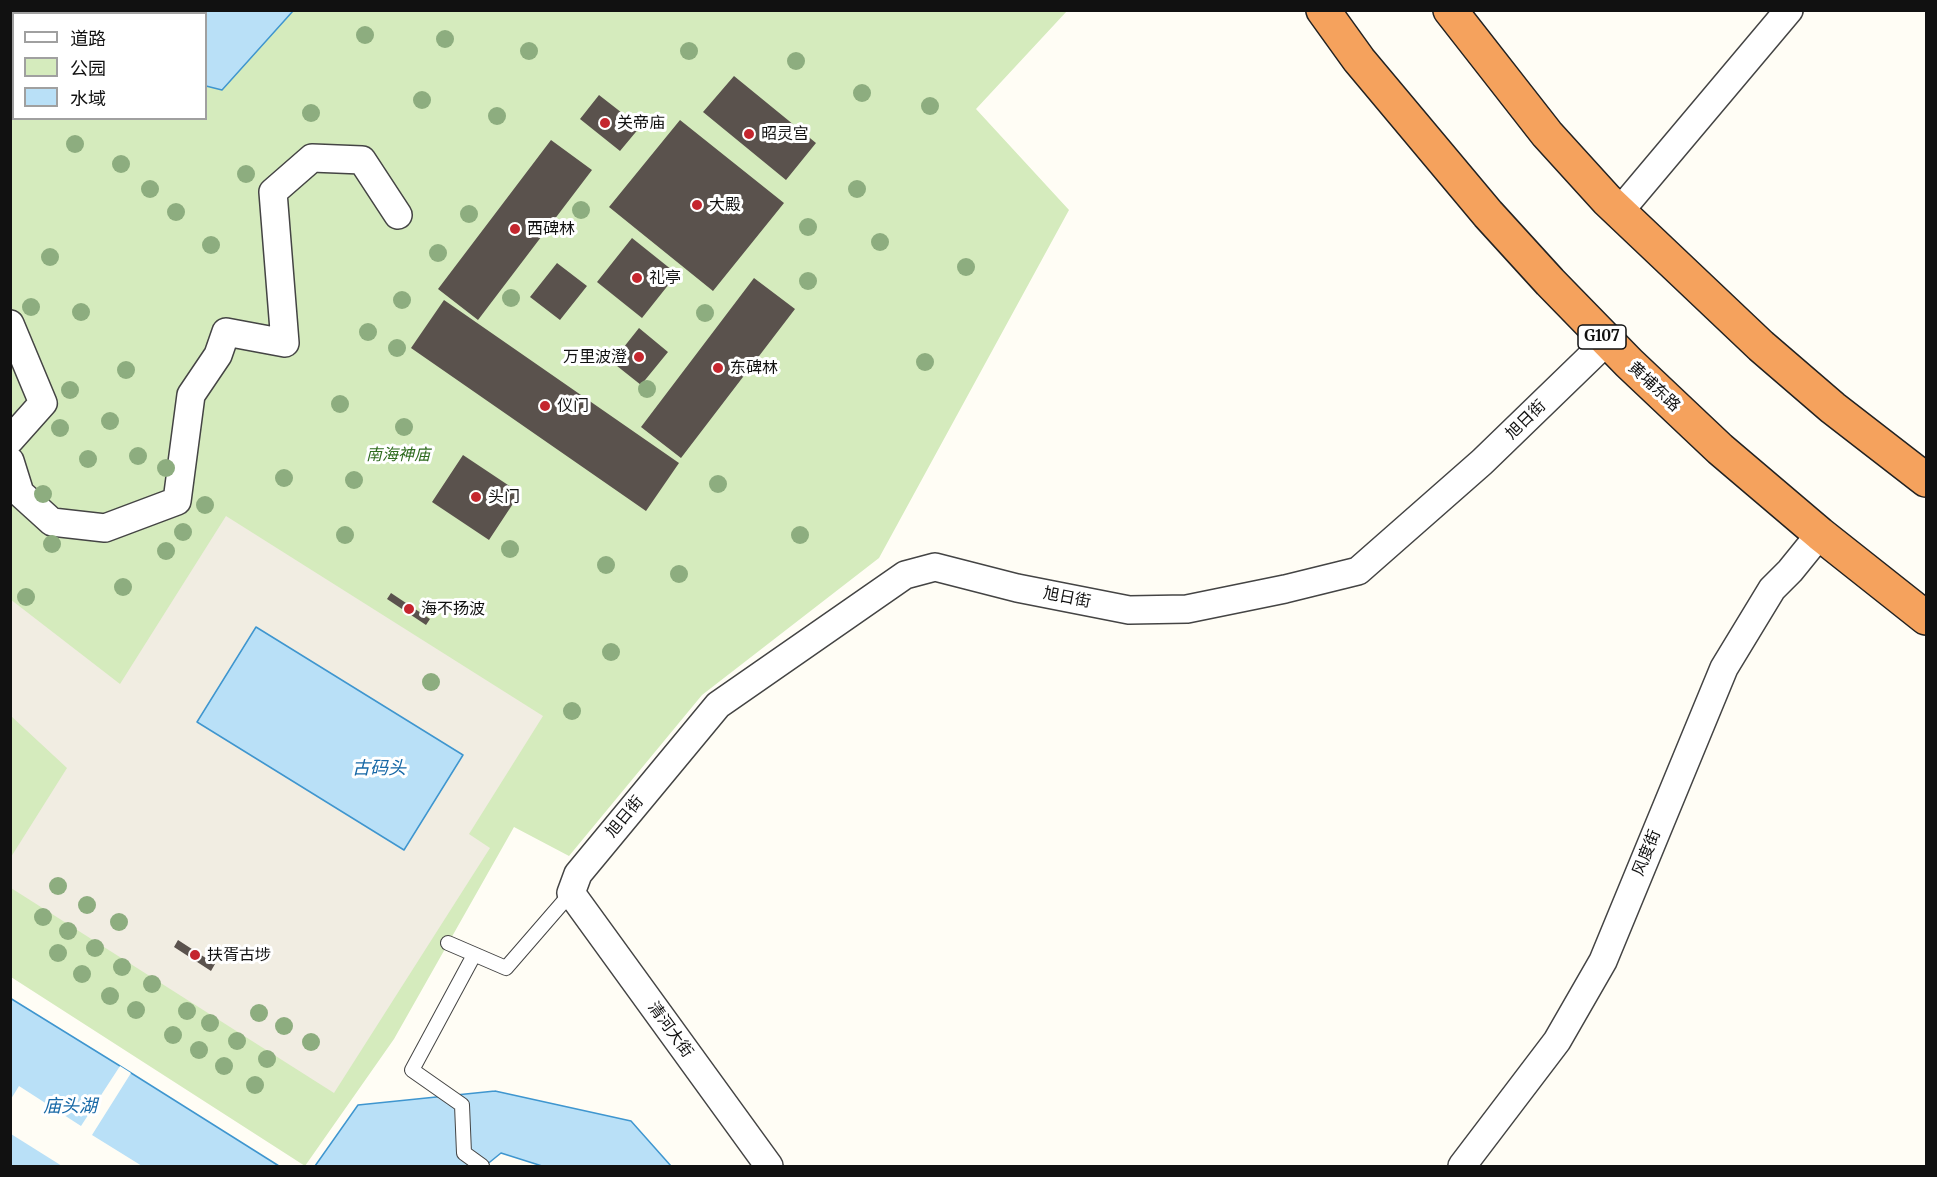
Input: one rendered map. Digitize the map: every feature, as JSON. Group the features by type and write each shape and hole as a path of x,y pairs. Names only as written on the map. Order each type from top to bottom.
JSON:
{"highway":[{"name":"黄埔东路","path":"1323,10 1359,60 1488,214 1607,341 1720,449 1820,534 1926,618"},
{"path":"1450,10 1547,134 1619,212 1761,346 1833,408 1926,480"}],"street":[{"path":"1619,212 1789,10"},
{"path":"10,461 20,493 52,522 105,528 177,501 191,395 218,355 226,332 285,343 273,192 312,158 362,160 398,215"},
{"path":"10,324 43,403 10,440"},
{"name":"旭日街","path":"571,893 578,874 718,705 905,575 936,567 1017,588 1129,610 1187,609 1358,571 1482,462 1607,341"},
{"name":"风度街","path":"1462,1167 1557,1041 1603,961 1724,668 1772,590 1820,534"},
{"name":"清河大街","path":"571,893 769,1167"}],"lane":[{"path":"448,943 506,968 571,893"},
{"path":"474,955 412,1070 462,1105 464,1153 482,1167"}],"green space":[{"name":"南海神庙","path":"10,11 1067,11 976,109 1069,210 879,558 702,695 569,856 514,827 394,1039 305,1166 11,977"}],"shaded area":[{"path":"226,516 543,716 469,834 490,848 334,1093 11,888 11,857 67,768 11,716 10,599 120,684"}],"water":[{"path":"11,10 293,11 222,90 207,86 207,12 12,12"},
{"name":"古码头","path":"256,627 463,755 404,850 197,722"},
{"name":"庙头湖","path":"10,998 120,1066 279,1166 11,1166"},
{"path":"495,1091 631,1121 671,1166 542,1166 501,1153 485,1166 315,1166 358,1105"}],"pier":[{"path":"120,1066 131,1073 92,1135 142,1166 62,1166 11,1134 11,1099 19,1086 81,1126"}],"building":[{"path":"734,76 816,143 786,180 703,112"},
{"path":"599,95 640,127 620,151 580,119"},
{"name":"大殿","path":"680,120 784,203 713,291 609,207"},
{"name":"西碑林","path":"551,140 592,170 478,320 438,289"},
{"name":"礼亭","path":"632,238 677,274 642,318 597,282"},
{"path":"557,263 587,286 560,320 530,297"},
{"name":"东碑林","path":"754,278 795,309 681,458 641,427"},
{"name":"仪门","path":"444,300 679,463 646,511 411,348"},
{"path":"639,328 668,352 641,385 612,362"},
{"name":"头门","path":"463,455 520,493 489,540 432,502"},
{"name":"海不扬波","path":"391,593 430,619 426,625 387,599"},
{"name":"扶胥古埗","path":"178,940 215,964 211,971 174,947"}],"place":[{"name":"关帝庙","path":"605,123"},
{"name":"昭灵宫","path":"749,134"},
{"name":"大殿","path":"697,205"},
{"name":"西碑林","path":"515,229"},
{"name":"礼亭","path":"637,278"},
{"name":"万里波澄","path":"639,357"},
{"name":"东碑林","path":"718,368"},
{"name":"仪门","path":"545,406"},
{"name":"头门","path":"476,497"},
{"name":"海不扬波","path":"409,609"},
{"name":"扶胥古埗","path":"195,955"}]}
